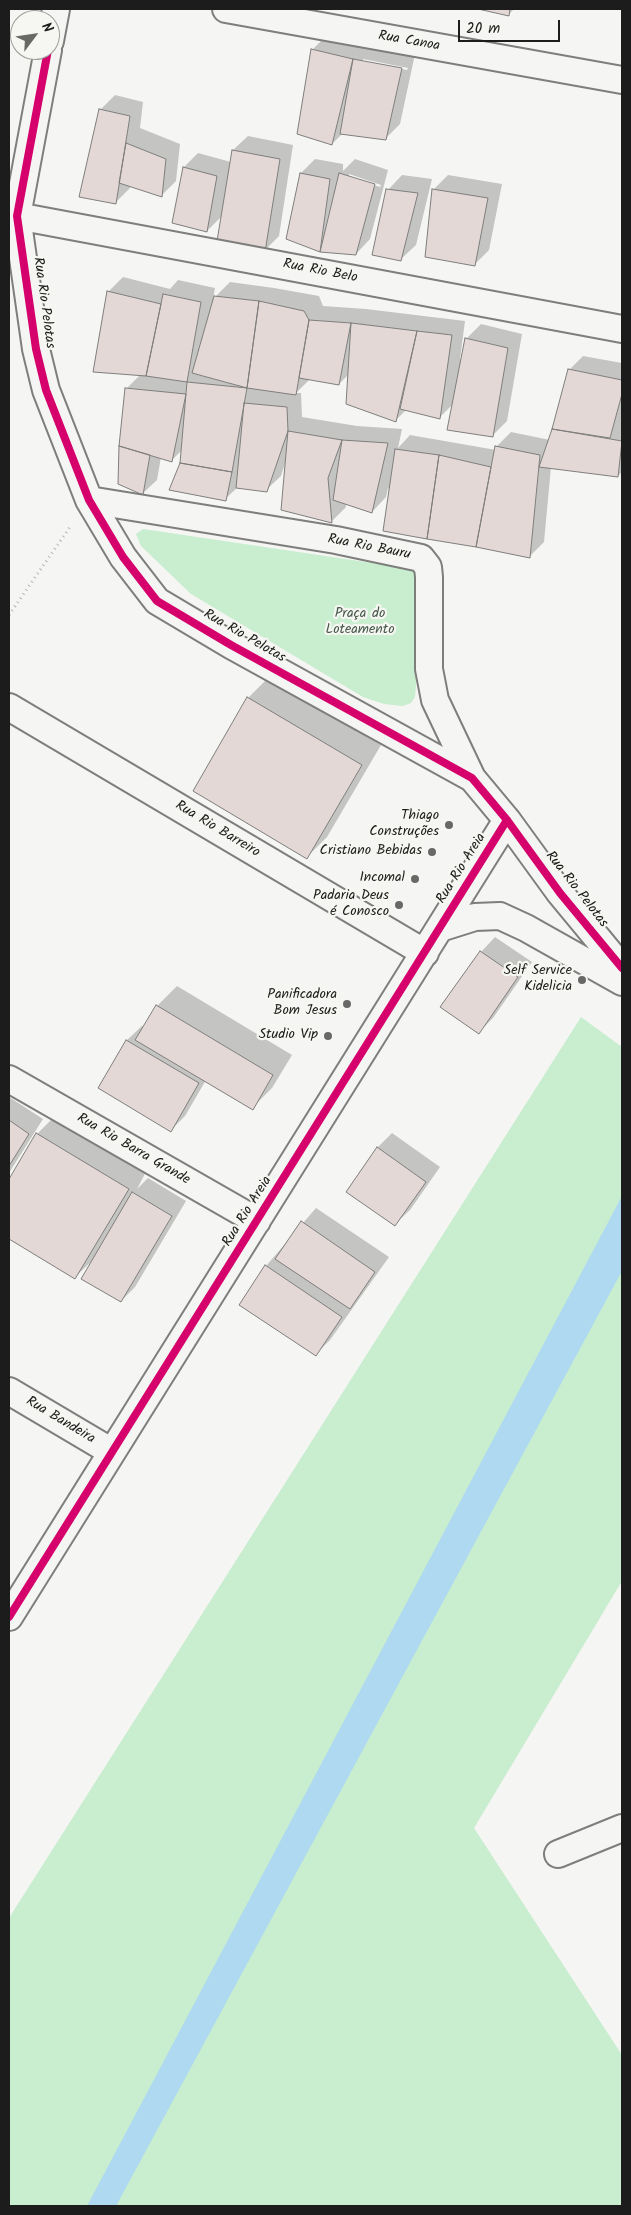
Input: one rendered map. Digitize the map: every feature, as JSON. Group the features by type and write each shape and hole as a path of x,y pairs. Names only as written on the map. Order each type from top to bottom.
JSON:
{"street":[{"name":"Rua Canoa","path":"226,9 622,80"},
{"name":"Rua Rio Pelotas","path":"46,60 17,216 36,349 46,390 89,500 122,557 157,601 232,645 472,778 507,820 560,893 622,968"},
{"name":"Rua Rio Belo","path":"17,216 622,329"},
{"name":"Rua Rio Bauru","path":"89,500 336,540 421,558 428,567 429,577 428,670 435,700 472,778"},
{"name":"Rua Rio Barreiro","path":"9,706 425,953"},
{"name":"Rua Rio Areia","path":"9,1617 507,820"},
{"path":"440,928 475,917 500,916 534,932 622,982"},
{"name":"Rua Rio Barra Grande","path":"9,1079 257,1221"},
{"name":"Rua Bandeira","path":"9,1391 112,1452"},
{"path":"558,1854 622,1828"}],"path":[{"path":"9,615 89,500"}],"green space":[{"name":"Praça do Loteamento","path":"143,529 420,570 425,576 415,697 411,703 403,706 384,704 363,697 191,594 141,546 136,534"},
{"path":"581,1017 622,1047 622,1581 474,1828 622,2055 622,2206 9,2206 9,1918"}],"water":[{"path":"622,1196 622,1271 116,2206 87,2206"}],"building":[{"path":"478,9 510,9 509,16"},
{"path":"311,49 353,59 332,145 297,134"},
{"path":"353,59 402,68 386,140 340,134"},
{"path":"99,109 130,116 116,204 79,197"},
{"path":"126,143 166,159 162,197 119,183"},
{"path":"232,150 280,159 265,252 217,241"},
{"path":"183,167 217,176 207,232 172,223"},
{"path":"300,173 330,179 320,252 286,239"},
{"path":"339,173 375,184 356,255 320,252"},
{"path":"386,189 418,193 401,261 372,255"},
{"path":"432,189 488,198 475,266 425,257"},
{"path":"107,291 161,304 146,376 93,372"},
{"path":"163,294 201,302 187,382 146,376"},
{"path":"214,296 259,301 247,388 192,373"},
{"path":"259,301 304,311 309,320 296,395 247,388"},
{"path":"309,320 351,323 339,385 299,378"},
{"path":"351,323 417,331 396,422 346,404"},
{"path":"417,331 452,335 440,419 400,409"},
{"path":"465,338 508,348 493,437 447,430"},
{"path":"568,369 622,380 622,394 610,438 552,429"},
{"path":"187,382 247,388 232,472 180,463"},
{"path":"125,388 186,394 172,462 119,446"},
{"path":"244,403 287,407 288,431 267,492 236,488"},
{"path":"552,429 622,441 618,477 539,467"},
{"path":"288,431 342,440 328,478 332,523 281,510"},
{"path":"342,440 388,443 372,513 333,500"},
{"path":"119,446 150,455 143,495 118,484"},
{"path":"495,446 540,455 530,558 476,547"},
{"path":"395,449 439,455 427,539 383,531"},
{"path":"439,455 491,467 476,547 427,539"},
{"path":"180,463 232,472 226,501 169,490"},
{"path":"247,697 362,765 307,859 193,791"},
{"path":"480,951 518,977 479,1034 440,1007"},
{"path":"156,1005 273,1075 253,1110 135,1040"},
{"path":"126,1040 199,1083 171,1132 98,1088"},
{"path":"9,1120 29,1134 9,1166"},
{"path":"36,1133 129,1189 75,1279 9,1239 9,1179"},
{"path":"377,1147 426,1182 395,1226 346,1192"},
{"path":"132,1192 172,1216 121,1302 81,1279"},
{"path":"301,1221 375,1272 350,1309 275,1259"},
{"path":"265,1265 342,1317 316,1356 239,1305"}],"cycle path":[{"path":"46,60 17,216 36,349 46,390 89,500 123,557 157,601 231,645 472,778 507,820 560,893 622,968"},
{"path":"9,1617 507,820"}],"place":[{"name":"Thiago Construções","path":"449,825"},
{"name":"Cristiano Bebidas","path":"432,852"},
{"name":"Incomal","path":"415,879"},
{"name":"Padaria Deus é Conosco","path":"399,905"},
{"name":"Self Service Kidelicia","path":"582,980"},
{"name":"Panificadora Bom Jesus","path":"347,1004"},
{"name":"Studio Vip","path":"328,1036"}]}
